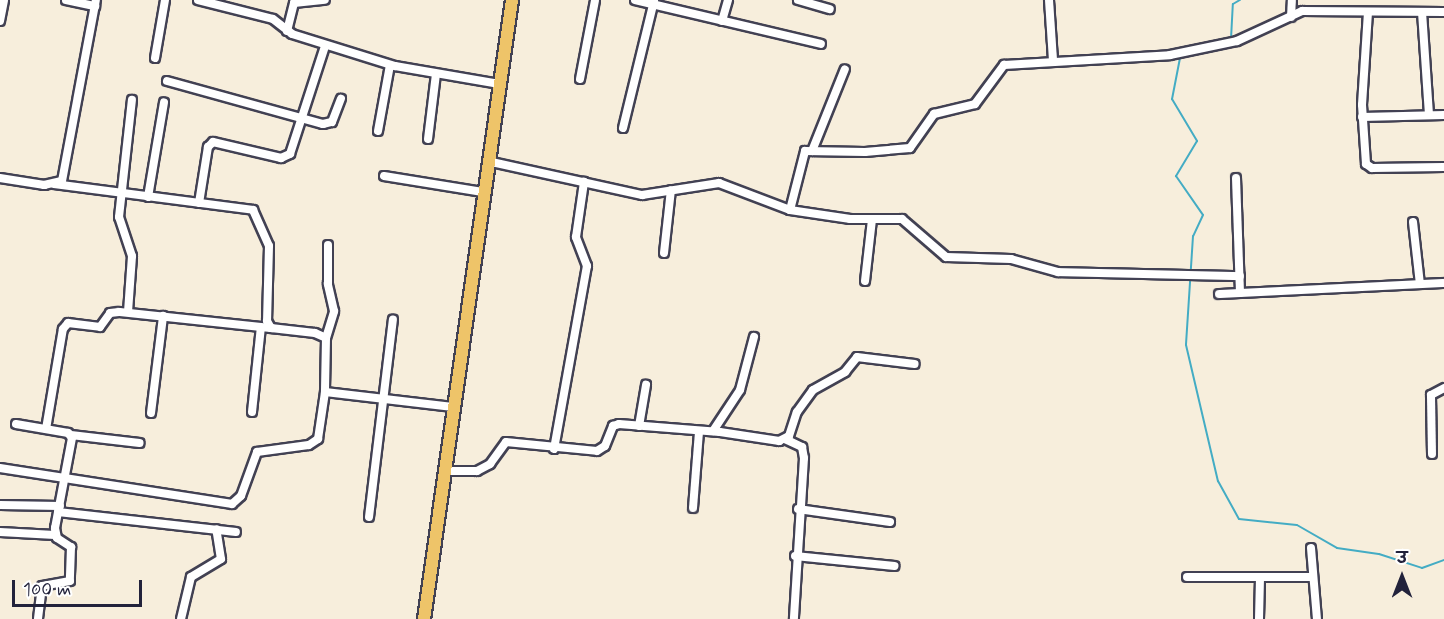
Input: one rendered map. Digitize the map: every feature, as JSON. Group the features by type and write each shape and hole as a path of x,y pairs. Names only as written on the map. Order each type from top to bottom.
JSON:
{"main road":[{"path":"424,619 487,161 512,0"}],"street":[{"path":"0,21 4,0"},
{"path":"54,184 66,173 96,3 66,0"},
{"path":"155,58 165,0"},
{"path":"198,0 273,19 288,32 325,46 390,65 499,84"},
{"path":"288,32 294,2 325,0"},
{"path":"580,79 595,0"},
{"path":"634,0 654,2 722,21 821,44"},
{"path":"722,21 728,0"},
{"path":"798,0 830,9"},
{"path":"1049,0 1053,61"},
{"path":"1291,17 1292,0"},
{"path":"623,128 654,2"},
{"path":"790,210 802,154 812,151 904,150 934,114 975,104 1004,65 1170,55 1237,41 1302,11 1444,12"},
{"path":"1368,12 1362,117 1368,167 1444,167"},
{"path":"1422,12 1429,115"},
{"path":"199,203 210,144 221,142 285,159 293,150 325,46"},
{"path":"378,131 390,65"},
{"path":"812,151 845,69"},
{"path":"428,139 436,74"},
{"path":"167,81 330,124 341,99"},
{"path":"128,312 132,256 121,227 120,194 132,100"},
{"path":"148,197 164,102"},
{"path":"1362,117 1444,115"},
{"path":"487,161 642,195 719,183 790,210 872,220 907,221 915,233 932,242 937,253 946,257 1011,259 1052,271 1198,278 1240,276"},
{"path":"384,176 483,192"},
{"path":"1236,177 1240,293"},
{"path":"0,178 245,207 259,217 269,246 267,321 271,328"},
{"path":"554,449 587,266 576,237 584,182"},
{"path":"664,253 671,190"},
{"path":"865,281 872,220"},
{"path":"1413,222 1420,284"},
{"path":"0,468 236,503 257,452 309,445 318,439 325,392 326,338 334,311 328,284 328,245"},
{"path":"1220,294 1444,283"},
{"path":"46,429 65,326 100,327 110,313 128,312 315,333 326,338"},
{"path":"150,413 163,316"},
{"path":"369,517 385,400 393,319"},
{"path":"252,412 261,327"},
{"path":"713,431 740,390 754,337"},
{"path":"785,439 800,406 813,390 845,372 856,357 915,364"},
{"path":"639,426 646,385"},
{"path":"1432,454 1431,395 1444,388"},
{"path":"325,392 453,407"},
{"path":"16,424 71,435 140,442"},
{"path":"444,471 477,471 490,464 506,442 554,449 597,451 605,446 612,426 713,431 785,439 803,449 795,556 794,619"},
{"path":"693,508 699,431"},
{"path":"55,535 71,435"},
{"path":"0,505 59,509 236,531"},
{"path":"798,509 890,522"},
{"path":"182,619 191,578 221,559 216,529"},
{"path":"0,532 55,535 72,546 70,581 42,586 38,619"},
{"path":"1311,548 1317,619"},
{"path":"795,556 895,566"},
{"path":"1186,577 1313,577"},
{"path":"1259,619 1260,577"}],"waterway":[{"path":"1231,39 1233,4 1240,0"},
{"path":"1208,51 1180,58 1172,99 1197,141 1176,176 1203,215 1193,236 1186,345 1218,481 1239,519 1297,525 1337,548 1379,554 1422,568 1444,560"}]}
